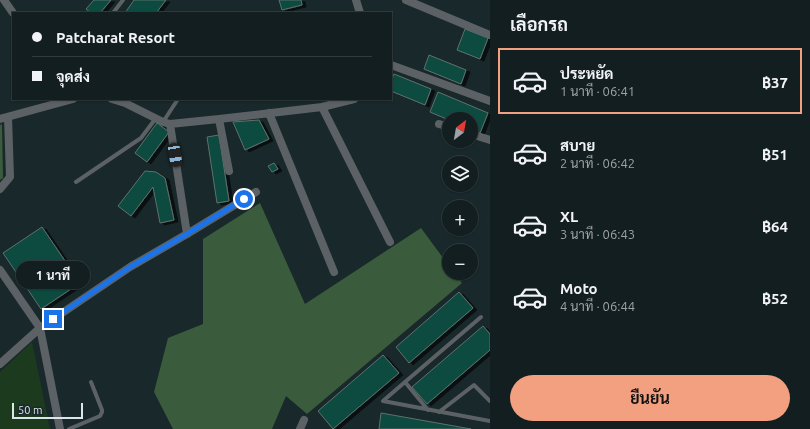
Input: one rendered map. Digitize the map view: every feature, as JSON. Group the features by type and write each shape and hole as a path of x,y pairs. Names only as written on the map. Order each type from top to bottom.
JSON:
{"street":[{"path":"4,0 12,12"},
{"path":"356,0 360,12"},
{"path":"406,0 490,35"},
{"path":"392,65 490,101"},
{"path":"0,189 10,177 4,118 69,100"},
{"path":"115,100 163,121 219,120 322,107 350,100"},
{"path":"322,107 390,242"},
{"path":"269,113 334,272"},
{"path":"219,120 229,171"},
{"path":"163,121 187,234"},
{"path":"478,136 490,140"},
{"path":"0,364 40,328 130,267 256,192"},
{"path":"0,270 40,328 60,429"},
{"path":"300,429 304,420"}],"lane":[{"path":"113,12 123,0"},
{"path":"76,182 141,138 163,121 177,100"},
{"path":"481,316 383,401 490,421"},
{"path":"69,429 100,416 101,414 102,410 91,382"},
{"path":"405,382 428,410"},
{"path":"439,412 474,384 490,401"}],"green space":[{"path":"2,124 3,178 0,180 0,125"},
{"path":"260,203 305,304 421,228 442,256 442,280 460,280 462,283 307,414 286,396 272,429 173,429 154,392 168,338 203,324 203,239"},
{"path":"32,342 50,429 0,429 0,372"}],"building":[{"path":"94,0 111,0 101,12 90,12 86,9"},
{"path":"134,0 166,0 157,12 126,12"},
{"path":"279,0 301,0 302,5 282,10"},
{"path":"465,29 488,38 480,59 457,50"},
{"path":"429,55 466,70 461,84 424,69"},
{"path":"394,74 431,89 425,105 392,91 392,79"},
{"path":"438,92 488,113 480,133 478,132 478,112 442,112 442,117 430,112"},
{"path":"259,120 269,139 245,150 233,122"},
{"path":"157,123 169,132 147,162 135,153"},
{"path":"219,135 229,201 217,203 207,137"},
{"path":"274,163 278,169 272,172 268,166"},
{"path":"145,171 156,172 165,178 174,220 160,223 153,187 131,216 118,206"},
{"path":"42,227 80,283 41,309 3,253"},
{"path":"459,292 473,308 409,363 396,347"},
{"path":"483,326 490,334 490,350 427,404 412,387"},
{"path":"383,355 399,373 333,429 318,411"},
{"path":"381,413 471,429 379,429"}],"route":[{"path":"53,319 130,267 244,199"}]}
